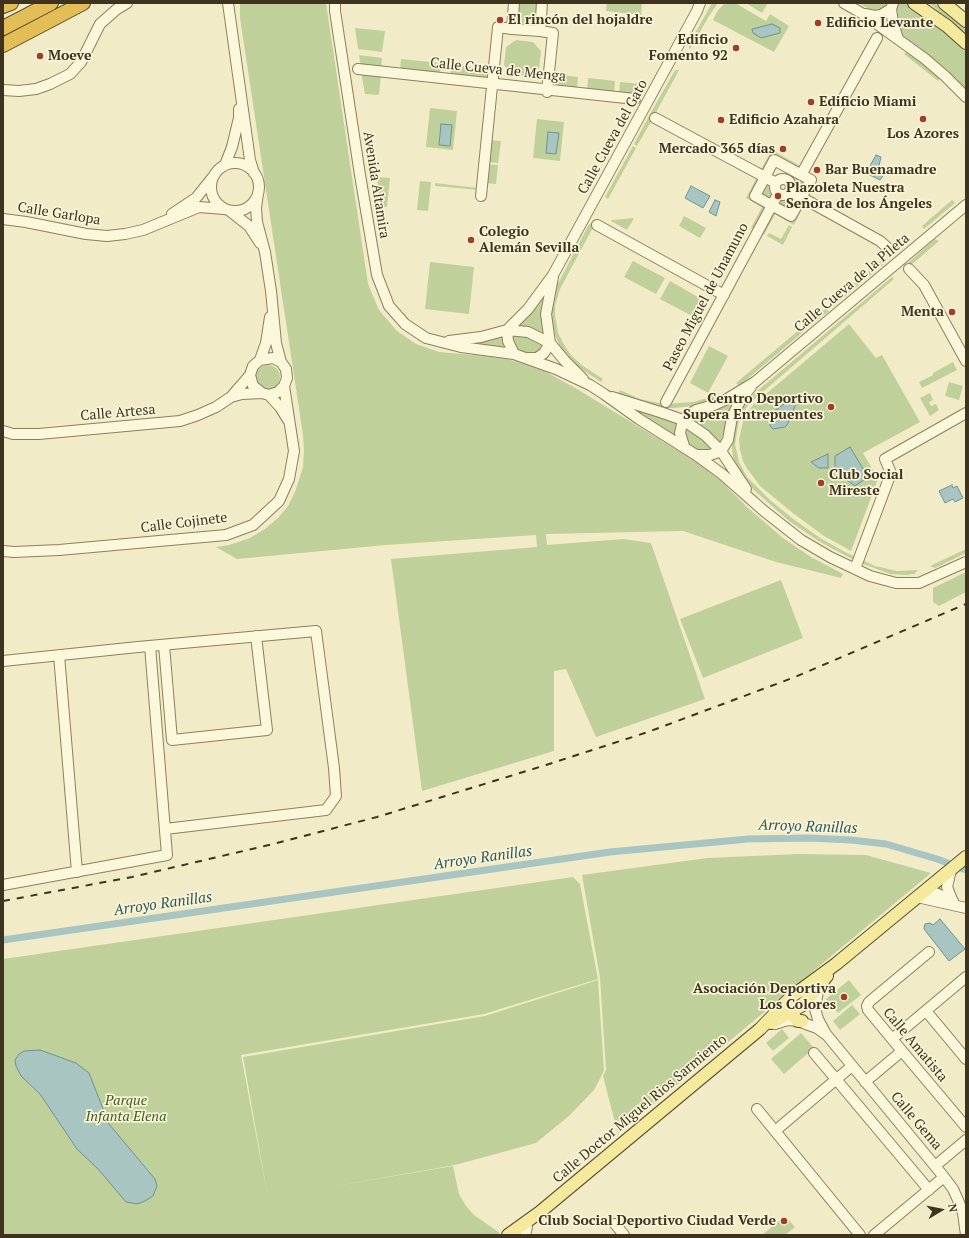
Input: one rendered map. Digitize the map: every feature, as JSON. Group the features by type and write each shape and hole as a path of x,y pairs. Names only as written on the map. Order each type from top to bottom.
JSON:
{"highway":[{"path":"3,6 10,3"},
{"path":"3,28 51,3"},
{"path":"3,46 83,3"}],"main road":[{"path":"914,3 947,26 966,43"},
{"path":"944,3 966,21"},
{"name":"Calle Doctor Miguel Rios Sarmiento","path":"508,1235 540,1212 760,1029 791,997 836,964 966,857"},
{"name":"Calle Doctor Miguel Rios Sarmiento","path":"760,1029 797,1018 801,1006 823,982 836,964"},
{"name":"Calle Doctor Miguel Rios Sarmiento","path":"524,1232 540,1212"}],"street":[{"path":"3,90 19,91 36,89 70,74 81,62 100,24 117,9 127,3"},
{"name":"Avenida Altamira","path":"335,3 340,46 376,275 389,306 405,324 426,338 461,347 514,354 528,358 590,385 639,420 684,446 722,474 800,540 830,557 870,576 896,583 919,583 966,562"},
{"path":"512,29 514,3"},
{"path":"540,32 542,3"},
{"name":"Calle Cueva del Gato","path":"553,275 699,7 706,3"},
{"path":"844,3 863,14 924,58 966,97"},
{"path":"227,5 240,83 250,160 259,185 256,208 257,222 265,252 271,291 276,343 281,362 286,370 287,378 284,386 278,392 265,394 253,386 250,375 253,366 260,360 266,344 271,291"},
{"path":"863,14 875,16 881,15 892,6"},
{"path":"892,6 893,23 898,39"},
{"path":"481,196 498,27 553,33 547,90"},
{"path":"802,175 877,38"},
{"name":"Calle Cueva de Menga","path":"358,69 635,99"},
{"path":"240,83 239,118 232,147 225,165 214,175 211,186 215,200 249,226 265,252"},
{"path":"655,118 764,178 776,183"},
{"path":"774,160 792,169 810,180 791,216 754,196 774,160"},
{"path":"225,165 242,164 254,173"},
{"path":"786,180 792,169"},
{"name":"Calle Garlopa","path":"157,224 196,198 214,175"},
{"path":"779,180 788,181 791,186 790,191 786,195 778,194 775,190 776,183 779,180"},
{"path":"790,191 880,241 890,250"},
{"path":"227,210 243,210 253,203 258,194"},
{"path":"772,205 778,194"},
{"name":"Calle Cueva de la Pileta","path":"755,382 966,204"},
{"name":"Paseo Miguel de Unamuno","path":"666,402 772,205"},
{"name":"Calle Garlopa","path":"3,219 86,234 107,236 142,230 199,207 227,210"},
{"path":"596,225 724,295"},
{"path":"909,269 924,285 966,361"},
{"path":"514,354 508,341 507,330 528,309 553,275"},
{"path":"528,358 537,358 544,353 550,343 546,314 553,275"},
{"name":"Avenida Altamira","path":"439,342 481,337 507,330 528,332 550,343 565,361 590,385"},
{"path":"260,360 273,358 281,362"},
{"name":"Calle Artesa","path":"3,431 13,434 39,434 180,421 216,407 231,397 250,375"},
{"path":"684,446 680,432 683,420 696,410 714,405 727,399 755,382"},
{"path":"696,455 710,455 721,451 728,440 732,417 741,399 755,382"},
{"name":"Calle Cojinete","path":"3,551 59,550 226,534 253,525 279,501 289,479 294,451 284,386"},
{"name":"Calle Artesa","path":"231,397 242,394 265,394"},
{"name":"Calle Cojinete","path":"265,394 280,408 290,423"},
{"name":"Avenida Altamira","path":"604,394 683,420 704,435 721,451 742,484 764,511"},
{"path":"855,569 891,473 885,458 966,413"},
{"path":"3,661 164,644 316,631 334,768 336,796 326,810 165,829"},
{"path":"164,644 172,740 267,730 256,636"},
{"path":"3,885 167,855 150,646"},
{"path":"59,655 77,872"},
{"path":"951,870 947,887 960,906"},
{"path":"927,889 960,906"},
{"path":"927,889 934,902"},
{"path":"917,897 934,902 960,906"},
{"name":"Calle Amatista","path":"929,952 869,1002 867,1006 868,1010 892,1040 966,1127"},
{"path":"892,1040 966,977"},
{"path":"815,1009 818,991 823,982"},
{"path":"797,1018 790,1005 791,997 804,994 810,997 815,1009"},
{"name":"Calle Doctor Miguel Rios Sarmiento","path":"797,1018 807,1020 814,1014 815,1009"},
{"name":"Calle Gema","path":"815,1009 818,1019 826,1034 944,1177 958,1200 963,1213 966,1235"},
{"path":"926,1011 966,1059"},
{"name":"Calle Gema","path":"797,1018 826,1034"},
{"path":"865,1082 902,1051"},
{"path":"814,1053 929,1190"},
{"path":"774,1131 852,1066"},
{"path":"757,1109 860,1235"},
{"path":"935,1166 966,1140"},
{"path":"874,1235 944,1177"},
{"path":"615,1224 624,1235"}],"green space":[{"path":"240,3 326,3 368,284 379,310 397,331 416,344 439,352 507,359 546,372 577,389 698,463 722,482 748,508 783,538 811,557 843,574 841,578 776,562 683,531 546,534 547,545 623,539 651,543 705,699 596,737 566,669 554,671 554,751 422,791 391,559 537,547 536,535 386,545 237,559 216,547 229,545 250,538 265,529 278,518 288,506 295,492 303,467 304,450 303,435 240,18"},
{"path":"517,3 540,3 537,29 514,27"},
{"path":"607,3 642,3 641,15 606,11"},
{"path":"712,3 718,3 690,49 689,44"},
{"path":"725,3 735,3 766,21 770,14 789,26 774,52 713,20 718,10"},
{"path":"746,3 768,3 762,13"},
{"path":"859,3 886,4 883,10 874,12"},
{"path":"897,3 907,3 966,50 966,92 903,37 895,15"},
{"path":"929,3 934,3 966,29 966,35"},
{"path":"355,28 385,31 382,52 358,49"},
{"path":"516,40 533,42 541,51 539,69 530,76 512,75 504,65 506,47"},
{"path":"907,52 940,78 938,81 904,54"},
{"path":"359,55 382,58 381,70 361,67"},
{"path":"401,59 441,63 440,75 400,71"},
{"path":"452,65 491,69 489,80 450,76"},
{"path":"679,70 654,116 650,114 674,72"},
{"path":"361,72 381,74 379,95 365,94"},
{"path":"551,74 578,77 577,89 550,87"},
{"path":"588,78 615,81 614,93 587,91"},
{"path":"620,82 641,84 635,95 619,94"},
{"path":"430,108 457,111 453,150 426,147"},
{"path":"649,116 653,118 637,146 634,144"},
{"path":"537,119 564,122 560,161 533,158"},
{"path":"489,140 501,141 498,163 487,162"},
{"path":"633,146 636,148 608,199 605,197"},
{"path":"772,150 802,167 800,170 774,155 764,173 760,171"},
{"path":"487,164 498,165 496,184 485,183"},
{"path":"793,173 806,180 799,193 793,189 792,182 789,179"},
{"path":"377,177 390,178 387,207 381,207"},
{"path":"757,177 761,179 751,197 768,206 755,230 751,228 762,207 746,198"},
{"path":"420,181 431,182 428,211 417,210"},
{"path":"766,182 773,185 775,193 771,200 759,194"},
{"path":"435,183 478,188 478,190 435,186"},
{"path":"790,195 796,198 790,210 776,203 780,197 787,197"},
{"path":"952,200 955,203 924,229 922,226"},
{"path":"802,201 805,203 794,225 775,214 764,235 760,233 773,209 792,219"},
{"path":"684,216 706,228 700,238 679,226"},
{"path":"634,218 627,230 611,221 612,220"},
{"path":"597,220 560,289 555,306 555,315 558,333 566,348 583,366 603,379 601,382 575,365 560,348 553,329 551,316 555,289 588,226"},
{"path":"789,225 792,227 783,245 767,236 769,233 781,239"},
{"path":"935,239 939,241 910,266 908,263"},
{"path":"883,259 886,262 832,307 830,304"},
{"path":"633,261 665,278 656,294 624,277"},
{"path":"430,262 474,267 469,314 425,309"},
{"path":"892,277 894,279 751,402 739,421 735,444 739,462 747,477 770,500 792,518 820,538 875,566 897,571 918,570 914,574 906,575 890,574 858,562 820,542 789,521 754,490 739,472 733,457 731,440 735,421 743,405 749,398"},
{"path":"670,281 705,301 696,318 660,299"},
{"path":"545,292 546,336 515,326"},
{"path":"826,308 829,311 806,329 804,326"},
{"name":"Centro Deportivo Supera Entrepuentes","path":"849,324 876,358 882,355 920,422 863,453 878,479 851,551 824,536 760,486 743,461 739,440 743,421 753,405"},
{"path":"799,330 802,333 739,386 736,383"},
{"path":"503,334 505,349 470,343"},
{"path":"512,334 526,336 544,344 539,351 535,353 529,354 521,352 512,342"},
{"path":"709,346 728,356 708,393 690,383"},
{"path":"953,362 957,370 922,388 919,382"},
{"path":"268,365 277,368 280,377 277,386 268,389 259,386 256,377 259,368"},
{"path":"949,382 963,386 959,400 945,396"},
{"path":"620,390 640,399 664,404 693,402 715,396 717,399 694,406 663,408 655,407 625,397 618,393"},
{"path":"930,393 933,400 929,402 931,406 936,404 939,410 930,416 920,398"},
{"path":"738,396 720,443 690,420 692,417"},
{"path":"631,408 678,422 676,438 630,409"},
{"path":"686,427 695,432 714,448 710,451 697,450 692,447 688,443 684,431"},
{"path":"966,549 966,553 935,568 930,566"},
{"path":"966,572 966,592 939,606 933,602 933,588"},
{"path":"781,580 803,638 703,678 680,619"},
{"path":"798,854 866,855 931,873 618,1134 603,1076 606,1070 600,978 582,875 707,858"},
{"name":"Parque Infanta Elena","path":"573,877 580,884 598,979 484,1014 241,1055 268,1198 243,1057 485,1016 598,980 604,1071 594,1090 570,1115 536,1143 455,1165 324,1188 453,1166 459,1194 466,1206 474,1215 500,1233 497,1235 3,1235 3,959"},
{"name":"Asociación Deportiva Los Colores","path":"849,980 861,995 838,1013 826,999"},
{"path":"852,1005 860,1014 840,1030 833,1021"},
{"path":"782,1029 789,1038 773,1051 766,1043"},
{"path":"801,1033 814,1048 784,1074 771,1059"},
{"name":"Club Social Deportivo Ciudad Verde","path":"785,1216 795,1227 785,1235 762,1235"}],"water":[{"path":"772,24 780,28 780,33 761,38 753,33 752,29"},
{"path":"441,124 452,125 450,146 439,145"},
{"path":"548,132 559,133 556,154 546,153"},
{"path":"876,155 881,157 878,170 883,176 880,180 866,173"},
{"path":"691,186 710,196 703,208 685,198"},
{"path":"715,200 720,202 716,216 709,212"},
{"path":"790,400 794,400 796,404 787,425 785,427 773,429 770,426 770,414"},
{"path":"850,447 868,477 855,486 835,471 835,456"},
{"path":"828,454 828,468 819,468 811,462"},
{"path":"952,485 953,488 957,486 963,498 955,502 953,499 945,503 939,491"},
{"path":"940,919 965,949 949,961 924,929 925,924 930,923 933,925"},
{"path":"40,1050 76,1063 89,1073 109,1124 155,1179 157,1186 153,1196 137,1204 126,1202 98,1169 77,1149 40,1094 21,1076 16,1066 15,1060 19,1054 24,1051"}],"waterway":[{"name":"Arroyo Ranillas","path":"3,940 610,852 748,839 808,838 851,840 886,844 937,859 966,870"}],"railway":[{"path":"3,901 132,877 269,845 377,817 546,765 648,732 795,677 966,604"}],"place":[{"name":"El rincón del hojaldre","path":"500,20"},
{"name":"Edificio Levante","path":"818,23"},
{"name":"Edificio Fomento 92","path":"736,48"},
{"name":"Moeve","path":"40,56"},
{"name":"Edificio Miami","path":"811,102"},
{"name":"Los Azores","path":"923,119"},
{"name":"Edificio Azahara","path":"721,120"},
{"name":"Mercado 365 días","path":"783,149"},
{"name":"Bar Buenamadre","path":"817,170"},
{"name":"Plazoleta Nuestra Señora de los Ángeles","path":"778,196"},
{"name":"Colegio Alemán Sevilla","path":"471,240"},
{"name":"Menta","path":"952,312"},
{"name":"Centro Deportivo Supera Entrepuentes","path":"831,407"},
{"name":"Club Social Mireste","path":"821,483"},
{"name":"Asociación Deportiva Los Colores","path":"844,997"},
{"name":"Club Social Deportivo Ciudad Verde","path":"784,1221"}]}
